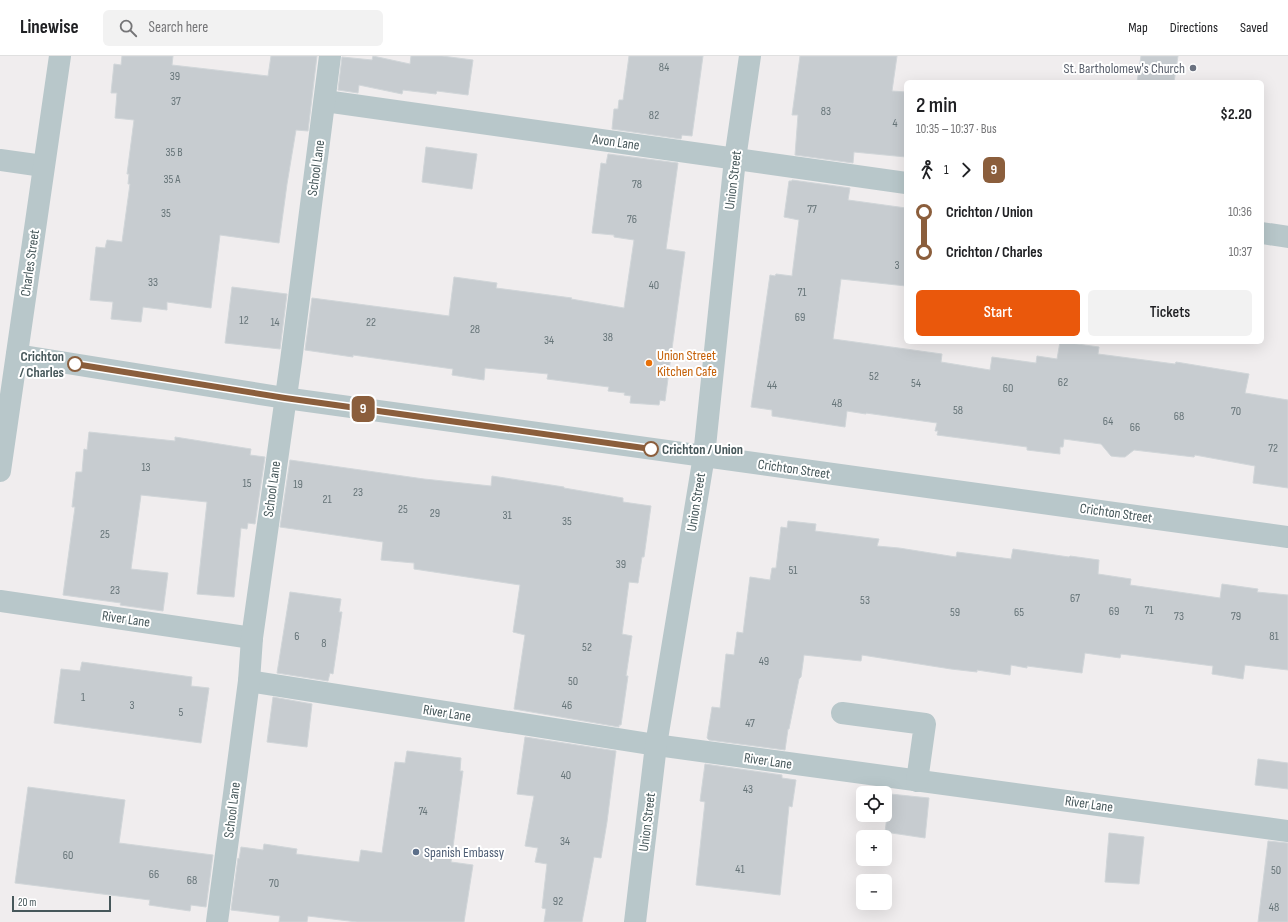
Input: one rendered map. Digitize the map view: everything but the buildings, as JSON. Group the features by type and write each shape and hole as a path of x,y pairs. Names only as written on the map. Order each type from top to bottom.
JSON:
{"street":[{"name":"Charles Street","path":"0,471 60,56"},
{"name":"School Lane","path":"217,922 249,682 252,638 330,56"},
{"name":"Union Street","path":"635,922 656,745 704,456 735,159 750,56"},
{"name":"Avon Lane","path":"325,102 904,183"},
{"path":"0,160 43,166"},
{"path":"1264,233 1288,237"},
{"name":"Crichton Street","path":"17,355 285,398 1288,537"},
{"name":"River Lane","path":"0,600 252,638"},
{"name":"River Lane","path":"249,682 656,745 1288,831"},
{"path":"842,713 925,724 917,781"}],"bus line":[{"name":"9","path":"75,364 285,398 651,449"}],"place":[{"name":"St. Bartholomew's Church","path":"1193,68"},
{"name":"Union Street Kitchen Cafe","path":"649,363"},
{"name":"Crichton / Charles","path":"75,364"},
{"name":"Crichton / Union","path":"651,449"},
{"name":"Spanish Embassy","path":"416,852"}]}
